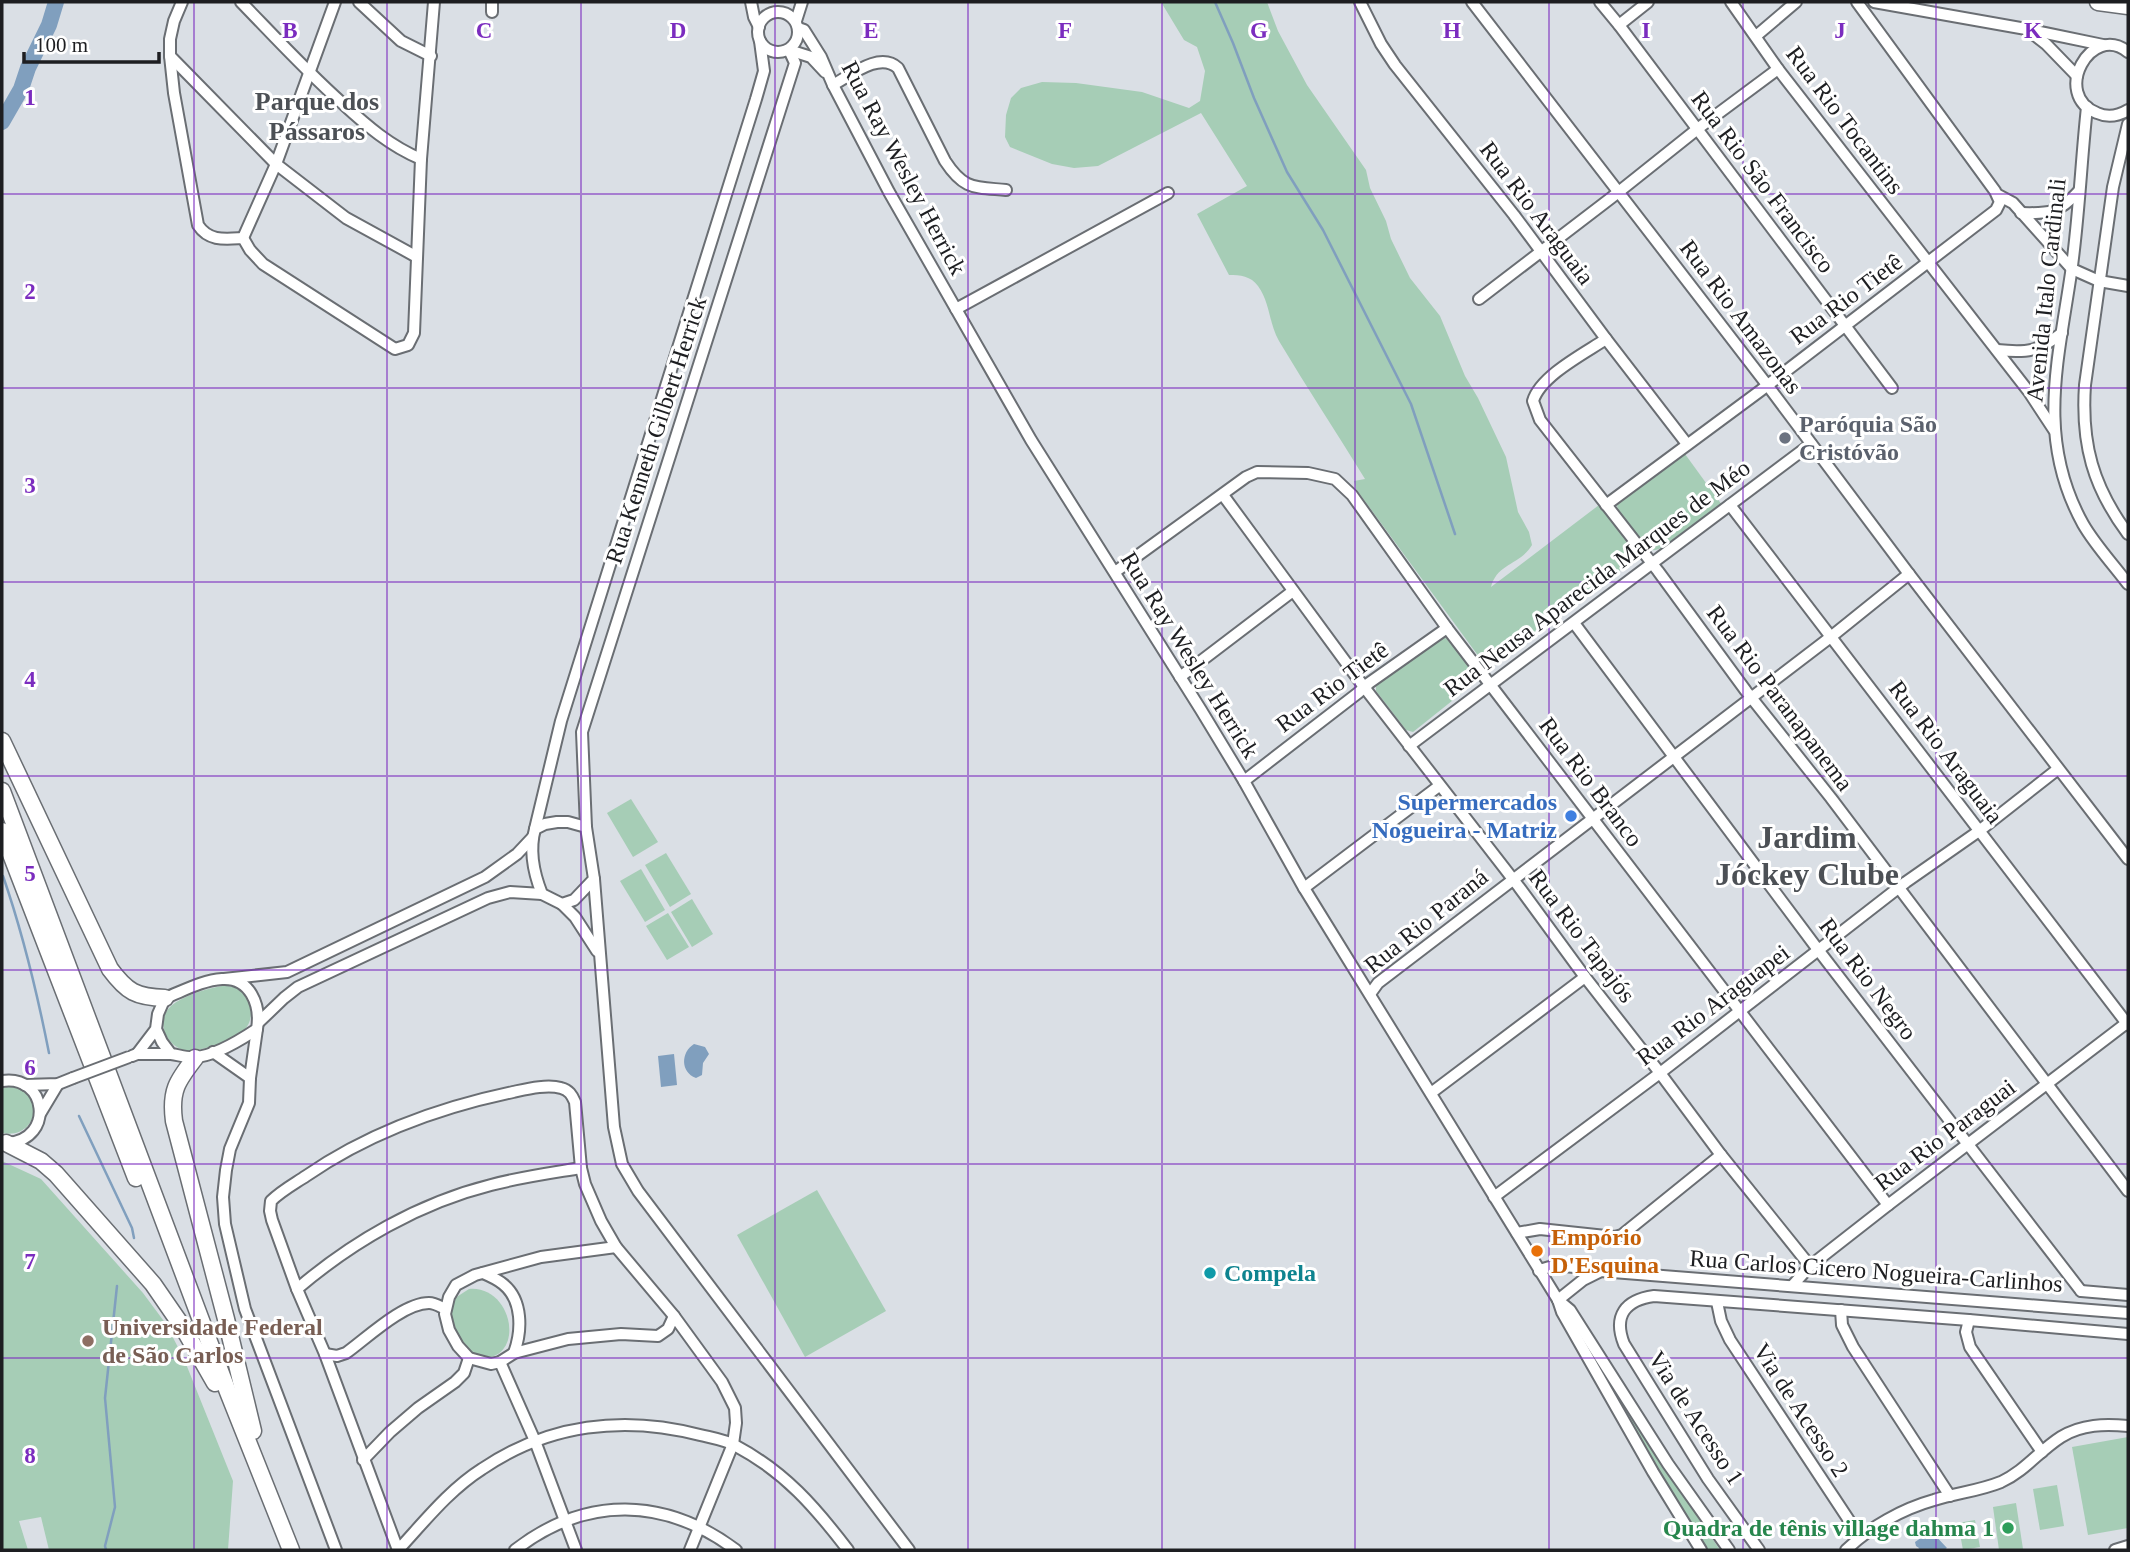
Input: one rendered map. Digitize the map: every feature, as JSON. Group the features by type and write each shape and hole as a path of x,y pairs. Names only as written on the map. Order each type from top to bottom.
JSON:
{"highway":[{"path":"2098,2 2128,6"},
{"path":"2,741 110,968 125,987 134,993 165,998"},
{"path":"2,791 291,1550"},
{"path":"2,831 281,1550"},
{"path":"195,1058 174,1088 171,1102 174,1121 226,1319 267,1491"},
{"path":"4,1142 41,1161 56,1174 153,1283 184,1329 215,1383"}],"street":[{"path":"182,2 172,30 170,56 174,93 198,225 203,233 210,237 243,238"},
{"path":"241,2 309,73 365,123 398,150 421,159"},
{"path":"243,238 276,164 335,2"},
{"path":"359,2 401,41 431,56"},
{"path":"243,238 263,264 395,349 408,345 414,333 421,159 434,2"},
{"path":"541,894 536,879 534,833 565,709 764,71 758,27 751,2"},
{"path":"778,2 797,24"},
{"path":"789,50 799,36 797,24 802,2"},
{"name":"Rua Rio Araguaia","path":"1360,2 1395,65 1687,444"},
{"name":"Rua Rio Amazonas","path":"1472,2 2128,859"},
{"name":"Rua Rio São Francisco","path":"1600,2 1892,388"},
{"path":"1619,25 1648,2"},
{"name":"Rua Rio Tocantins","path":"1731,2 1778,69 2029,392 2054,430"},
{"path":"1756,36 1796,2"},
{"path":"1857,2 1998,195 2012,203 2072,270 2099,281 2128,286"},
{"path":"1874,2 2126,49"},
{"path":"758,27 766,16 786,13"},
{"name":"Rua Ray Wesley Herrick","path":"797,24 804,30 821,57 890,192 1031,440 1181,677 1304,888 1558,1300 1562,1312 1647,1461 1702,1550"},
{"path":"2026,29 2062,59 2077,76"},
{"path":"760,41 770,51 789,50 811,57 831,81 874,63 892,62 898,68 954,176 962,183 974,187 1006,190"},
{"path":"2104,45 2086,57 2077,76 2077,90 2087,107 2106,116 2128,110"},
{"name":"Rua Kenneth Gilbert Herrick","path":"586,827 582,732 795,63 789,50"},
{"path":"170,56 276,164 346,218 416,257"},
{"path":"1479,299 1778,69"},
{"name":"Avenida Italo Cardinali","path":"2087,107 2072,270 2054,383 2054,430 2064,479 2077,511 2085,527 2127,580"},
{"name":"Avenida Italo Cardinali","path":"2128,124 2113,187 2085,386 2085,427 2098,484 2111,510 2128,534"},
{"path":"2021,213 2056,212 2078,191"},
{"path":"956,309 1168,193"},
{"name":"Rua Rio Tietê","path":"1606,505 1929,263 1996,210 2000,202 1998,195"},
{"path":"1997,350 2031,352 2046,346 2062,333"},
{"name":"Rua Rio Paranapanema","path":"1606,339 1538,389 1533,401 1540,420 2128,1191"},
{"name":"Rua Neusa Aparecida Marques de Méo","path":"1409,746 1811,444"},
{"name":"Rua Rio Branco","path":"1115,572 1246,477 1257,472 1308,473 1335,479 1352,495 1447,628 1888,1205"},
{"name":"Rua Rio Tapajós","path":"1223,495 1439,786 1721,1155 1810,1266"},
{"name":"Rua Rio Araguaia","path":"1730,505 2128,1023"},
{"name":"Rua Rio Paraná","path":"1370,994 1378,983 1832,636 1909,574"},
{"path":"1181,677 1293,591"},
{"name":"Rua Rio Negro","path":"1574,623 1819,951 2081,1291"},
{"name":"Rua Rio Tietê","path":"1244,781 1364,687 1447,628"},
{"name":"Rua Rio Araguapei","path":"1494,1197 2058,769"},
{"path":"1304,888 1439,786"},
{"path":"171,1054 156,1029 158,1014 165,998 199,984 287,972 485,877 517,854 545,824 556,821 586,827 594,879 614,1127 622,1164 628,1177 909,1550"},
{"path":"562,904 574,900 594,879"},
{"path":"25,1085 58,1084 133,1055 171,1054 195,1058 213,1052 240,1041 298,988 488,898 510,892 541,894 562,904 575,917 598,953"},
{"path":"1431,1093 1585,977"},
{"path":"224,979 244,986 253,994 258,1026 249,1103 230,1149 226,1170 223,1197 225,1224 245,1310 336,1550"},
{"name":"Rua Rio Paraguai","path":"1792,1286 1810,1266 2128,1023"},
{"path":"133,1055 156,1029"},
{"path":"213,1052 250,1078"},
{"path":"2,1082 16,1081 25,1085 37,1097 40,1114"},
{"path":"4,1142 16,1142 33,1132 40,1114 58,1084"},
{"path":"690,1550 733,1444 735,1408 730,1395 674,1316 616,1247 592,1202 581,1168 575,1102 571,1093 553,1087 529,1089 429,1115 374,1138 320,1166 271,1201 272,1220 297,1289 325,1354 398,1550 452,1492 505,1454 556,1434 591,1426 632,1424 672,1428 733,1444 801,1492 848,1550"},
{"path":"1517,1233 1540,1229 1605,1236 1622,1235 1721,1155"},
{"path":"297,1289 327,1263 359,1243 397,1221 447,1199 489,1185 581,1168"},
{"path":"616,1247 541,1257 483,1273 456,1285 445,1309 449,1331 457,1346 469,1357 491,1364 514,1353 548,1343 621,1334 658,1336 664,1334 674,1316"},
{"name":"Rua Carlos Cicero Nogueira-Carlinhos","path":"1539,1272 1556,1266 1600,1272 2128,1313"},
{"path":"1558,1300 1583,1280 1600,1272"},
{"path":"483,1273 505,1285 516,1301 520,1326 514,1353"},
{"path":"2079,1308 2081,1291 2128,1295"},
{"name":"Via de Acesso 1","path":"1717,1301 1654,1296 1640,1298 1630,1303 1620,1319 1620,1333 1708,1479 1759,1550"},
{"name":"Rua Ray Wesley Herrick","path":"1558,1300 1570,1310 1668,1464 1729,1550"},
{"path":"1717,1301 2128,1334"},
{"name":"Via de Acesso 2","path":"1717,1301 1721,1321 1730,1340 1860,1537"},
{"path":"325,1354 337,1356 346,1353 415,1306 426,1303 445,1309"},
{"path":"1842,1310 1842,1325 1853,1347 1950,1496"},
{"path":"1969,1320 1966,1332 1970,1347 2042,1452"},
{"path":"363,1460 418,1408 455,1382 464,1373 469,1357"},
{"path":"500,1362 535,1441 576,1550"},
{"path":"1846,1550 1860,1537 1908,1509 2003,1481 2024,1469 2061,1437 2078,1429 2103,1424 2128,1426"},
{"path":"515,1550 565,1520 607,1511 631,1510 678,1517 721,1539 736,1550"},
{"path":"2115,1550 2128,1546"}],"green space":[{"path":"1161,2 1267,2 1278,31 1307,85 1366,170 1370,188 1410,278 1440,316 1465,376 1506,457 1518,512 1529,532 1532,545 1521,557 1498,573 1491,587 1599,505 1632,548 1634,556 1630,563 1515,651 1495,660 1482,661 1356,489 1354,481 1365,479 1279,341 1262,292 1249,278 1229,275 1197,214 1247,186 1201,113 1098,166 1074,168 1052,164 1010,147 1005,137 1006,115 1011,98 1021,88 1042,82 1076,83 1142,92 1189,108 1200,101 1205,71 1197,47 1184,40"},
{"path":"1685,454 1722,505 1661,548 1649,549 1618,513 1617,505"},
{"path":"1444,637 1477,676 1477,681 1413,732 1406,730 1376,691 1376,685"},
{"path":"631,799 658,842 633,857 607,813"},
{"path":"666,853 691,894 670,907 645,865"},
{"path":"641,869 665,910 645,922 620,881"},
{"path":"692,899 713,934 692,947 671,912"},
{"path":"668,913 689,947 667,960 646,926"},
{"path":"222,986 236,988 247,998 251,1015 247,1026 228,1041 198,1050 180,1049 173,1044 164,1030 163,1022 171,1006 189,996"},
{"path":"11,1086 30,1097 33,1115 23,1130 2,1133 2,1088"},
{"name":"Universidade Federal de São Carlos","path":"2,1161 41,1179 143,1293 166,1324 184,1359 233,1481 228,1550 49,1550 41,1517 19,1521 28,1550 2,1550"},
{"path":"817,1190 886,1311 805,1357 737,1235"},
{"path":"469,1289 485,1291 497,1300 505,1312 509,1326 508,1340 502,1351 490,1357 472,1357 453,1335 448,1314 455,1298"},
{"path":"1594,1356 1667,1472 1720,1550 1707,1550"},
{"path":"2128,1437 2128,1528 2088,1535 2072,1447"},
{"path":"2057,1485 2064,1526 2040,1530 2033,1489"},
{"name":"Quadra de tênis village dahma 1","path":"2016,1503 2023,1549 1999,1550 1993,1507"},
{"path":"1975,1520 1980,1547 1963,1550 1958,1523"}],"water":[{"path":"694,1044 705,1047 709,1054 703,1063 702,1075 696,1078 687,1071 684,1062 687,1052"},
{"path":"674,1054 677,1085 661,1087 658,1056"},
{"path":"1931,1531 1947,1548 1918,1550 1915,1542"}],"waterway":[{"path":"2,122 21,89 56,2"},
{"path":"1215,2 1287,172 1323,230 1411,404 1455,534"},
{"path":"3,876 29,963 49,1053"},
{"path":"79,1116 132,1228 134,1238"},
{"path":"106,1550 115,1507 105,1398 117,1286"}],"place":[{"name":"Paróquia São Cristóvão","path":"1785,438"},
{"name":"Supermercados Nogueira - Matriz","path":"1571,816"},
{"name":"Empório D'Esquina","path":"1537,1251"},
{"name":"Compela","path":"1210,1273"},
{"name":"Universidade Federal de São Carlos","path":"88,1341"},
{"name":"Quadra de tênis village dahma 1","path":"2008,1528"}],"district":[{"name":"Parque dos Pássaros","path":"317,116"},
{"name":"Jardim Jóckey Clube","path":"1807,856"}]}
